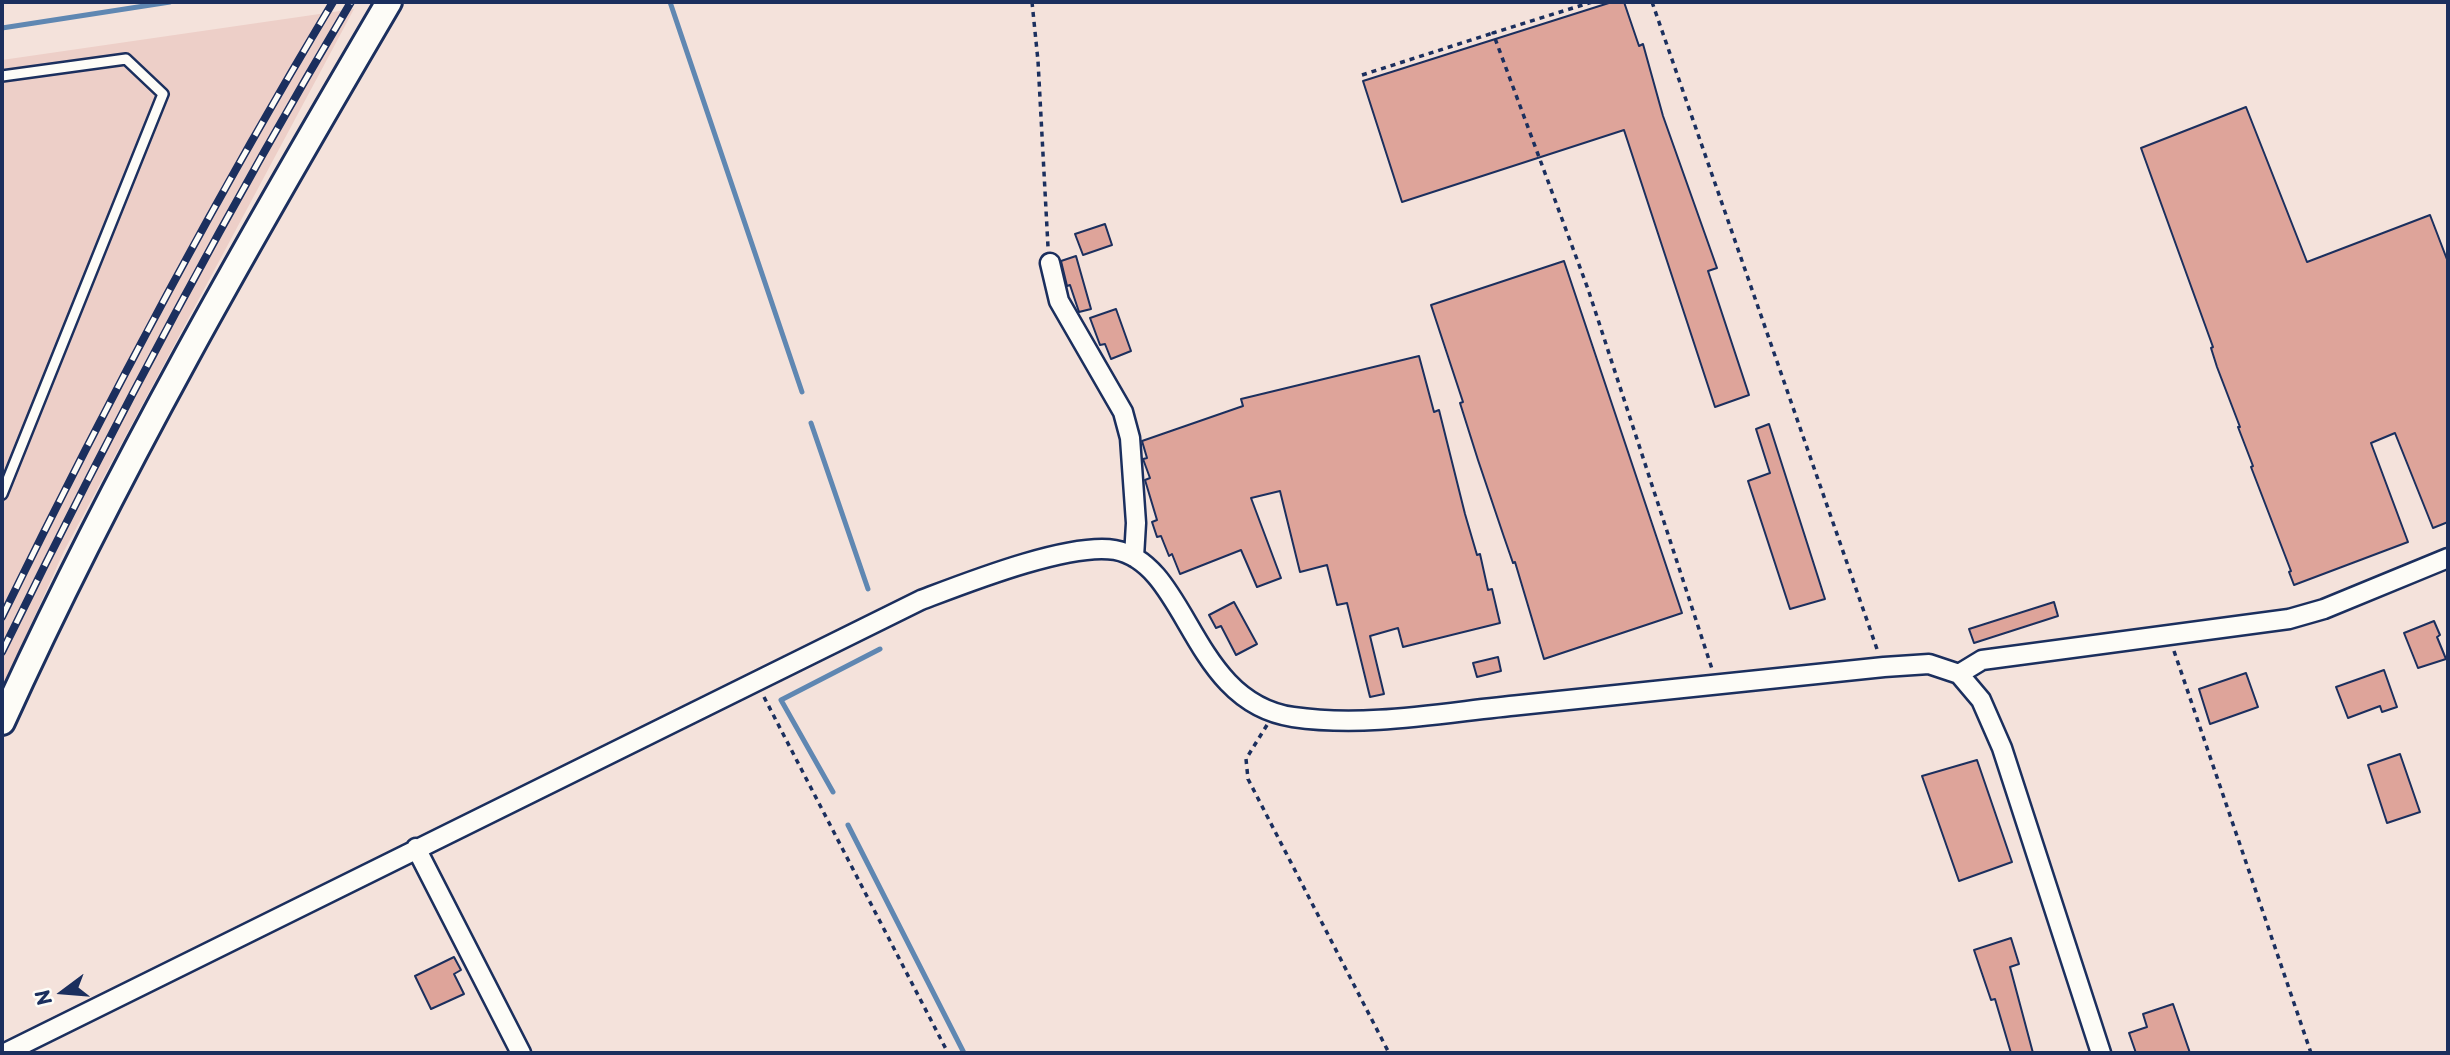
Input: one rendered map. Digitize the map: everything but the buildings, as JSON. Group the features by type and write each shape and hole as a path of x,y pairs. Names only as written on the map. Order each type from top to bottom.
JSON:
{"street":[{"path":"2,722 32,656 141,439 258,223 389,2"},
{"path":"1049,263 1059,301 1072,328 1123,412 1130,438 1136,523 1134,557"},
{"path":"5,1053 921,600 1041,559 1073,552 1115,550 1134,557 1154,574 1201,649 1239,694 1260,708 1292,717 1378,720 1929,664 1959,674 1981,700 2002,748 2101,1053"},
{"path":"1959,674 1982,660 2289,619 2324,609 2448,558"},
{"path":"416,848 521,1053"}],"lane":[{"path":"2,76 126,59 163,94 2,495"}],"path":[{"path":"1032,2 1038,61 1049,263"},
{"path":"1362,75 1592,2"},
{"path":"1652,2 1884,667"},
{"path":"1493,33 1588,289 1717,684"},
{"path":"2169,637 2311,1053"},
{"path":"756,681 948,1053"},
{"path":"1260,708 1270,720 1246,759 1248,779 1389,1053"}],"shaded area":[{"path":"354,9 64,551 2,689 2,60"}],"waterway":[{"path":"2,28 170,2"},
{"path":"670,2 802,392"},
{"path":"811,423 868,589"},
{"path":"833,792 781,700 880,649"},
{"path":"848,825 964,1053"}],"railway":[{"path":"2,617 161,306 245,153 333,2"},
{"path":"2,652 84,487 170,324 258,162 351,2"}]}
